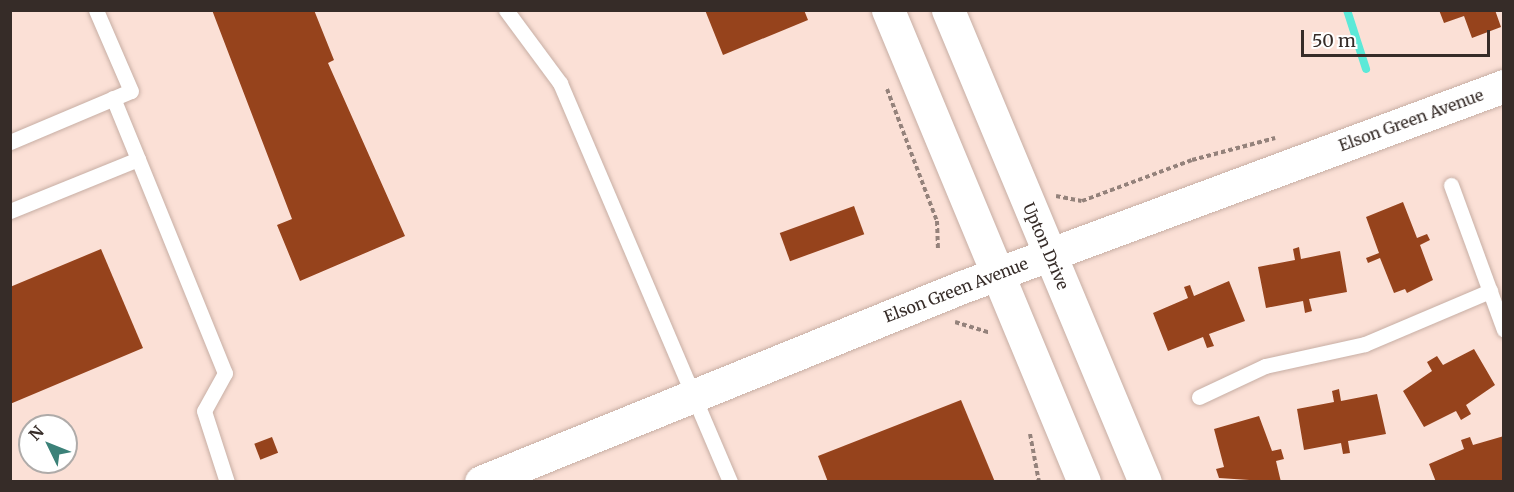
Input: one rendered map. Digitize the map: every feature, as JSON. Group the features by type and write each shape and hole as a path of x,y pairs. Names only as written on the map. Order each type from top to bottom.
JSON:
{"street":[{"path":"888,10 1084,482"},
{"name":"Upton Drive","path":"948,10 1145,482"},
{"name":"Elson Green Avenue","path":"481,482 696,393 1049,254 1503,86"}],"lane":[{"path":"10,142 130,91 96,10"},
{"path":"506,10 560,83 696,393 729,482"},
{"path":"113,98 225,372 204,411 227,482"},
{"path":"10,211 138,159"},
{"path":"1451,185 1503,330"},
{"path":"1199,397 1265,366 1365,344 1490,291"}],"path":[{"path":"885,81 897,124 937,221 938,250"},
{"path":"1054,195 1082,201 1192,160 1281,136"},
{"path":"945,326 966,322 995,338"},
{"path":"1030,429 1039,482"}],"building":[{"path":"212,10 314,10 334,60 328,63 405,236 300,281 277,225 292,219"},
{"path":"705,10 804,10 808,20 723,55"},
{"path":"1439,10 1495,10 1501,27 1472,38 1464,16 1444,23"},
{"path":"1403,202 1417,238 1427,234 1430,240 1420,245 1433,280 1407,293 1405,289 1394,293 1380,258 1368,263 1366,258 1379,253 1366,217"},
{"path":"854,206 864,234 790,261 780,233"},
{"path":"1299,247 1301,259 1340,251 1347,292 1309,299 1312,311 1305,313 1303,301 1266,308 1258,267 1295,260 1293,249"},
{"path":"101,249 143,348 10,404 10,287"},
{"path":"1229,281 1245,321 1209,334 1214,346 1207,348 1203,337 1168,351 1153,313 1188,298 1184,287 1190,285 1194,296"},
{"path":"1474,349 1495,385 1466,405 1471,414 1461,420 1456,411 1424,427 1403,391 1432,371 1427,362 1437,356 1443,365"},
{"path":"1339,389 1341,401 1377,394 1386,434 1348,441 1350,453 1343,454 1341,443 1304,450 1297,409 1334,402 1332,391"},
{"path":"961,400 995,482 828,482 818,456"},
{"path":"1259,416 1272,451 1281,449 1284,459 1276,461 1281,482 1219,478 1216,469 1224,467 1214,429"},
{"path":"1504,436 1504,482 1436,482 1429,464 1464,449 1461,440 1470,437 1473,445"},
{"path":"272,437 278,453 260,460 254,444"}],"waterway":[{"path":"1347,10 1366,69"}]}
